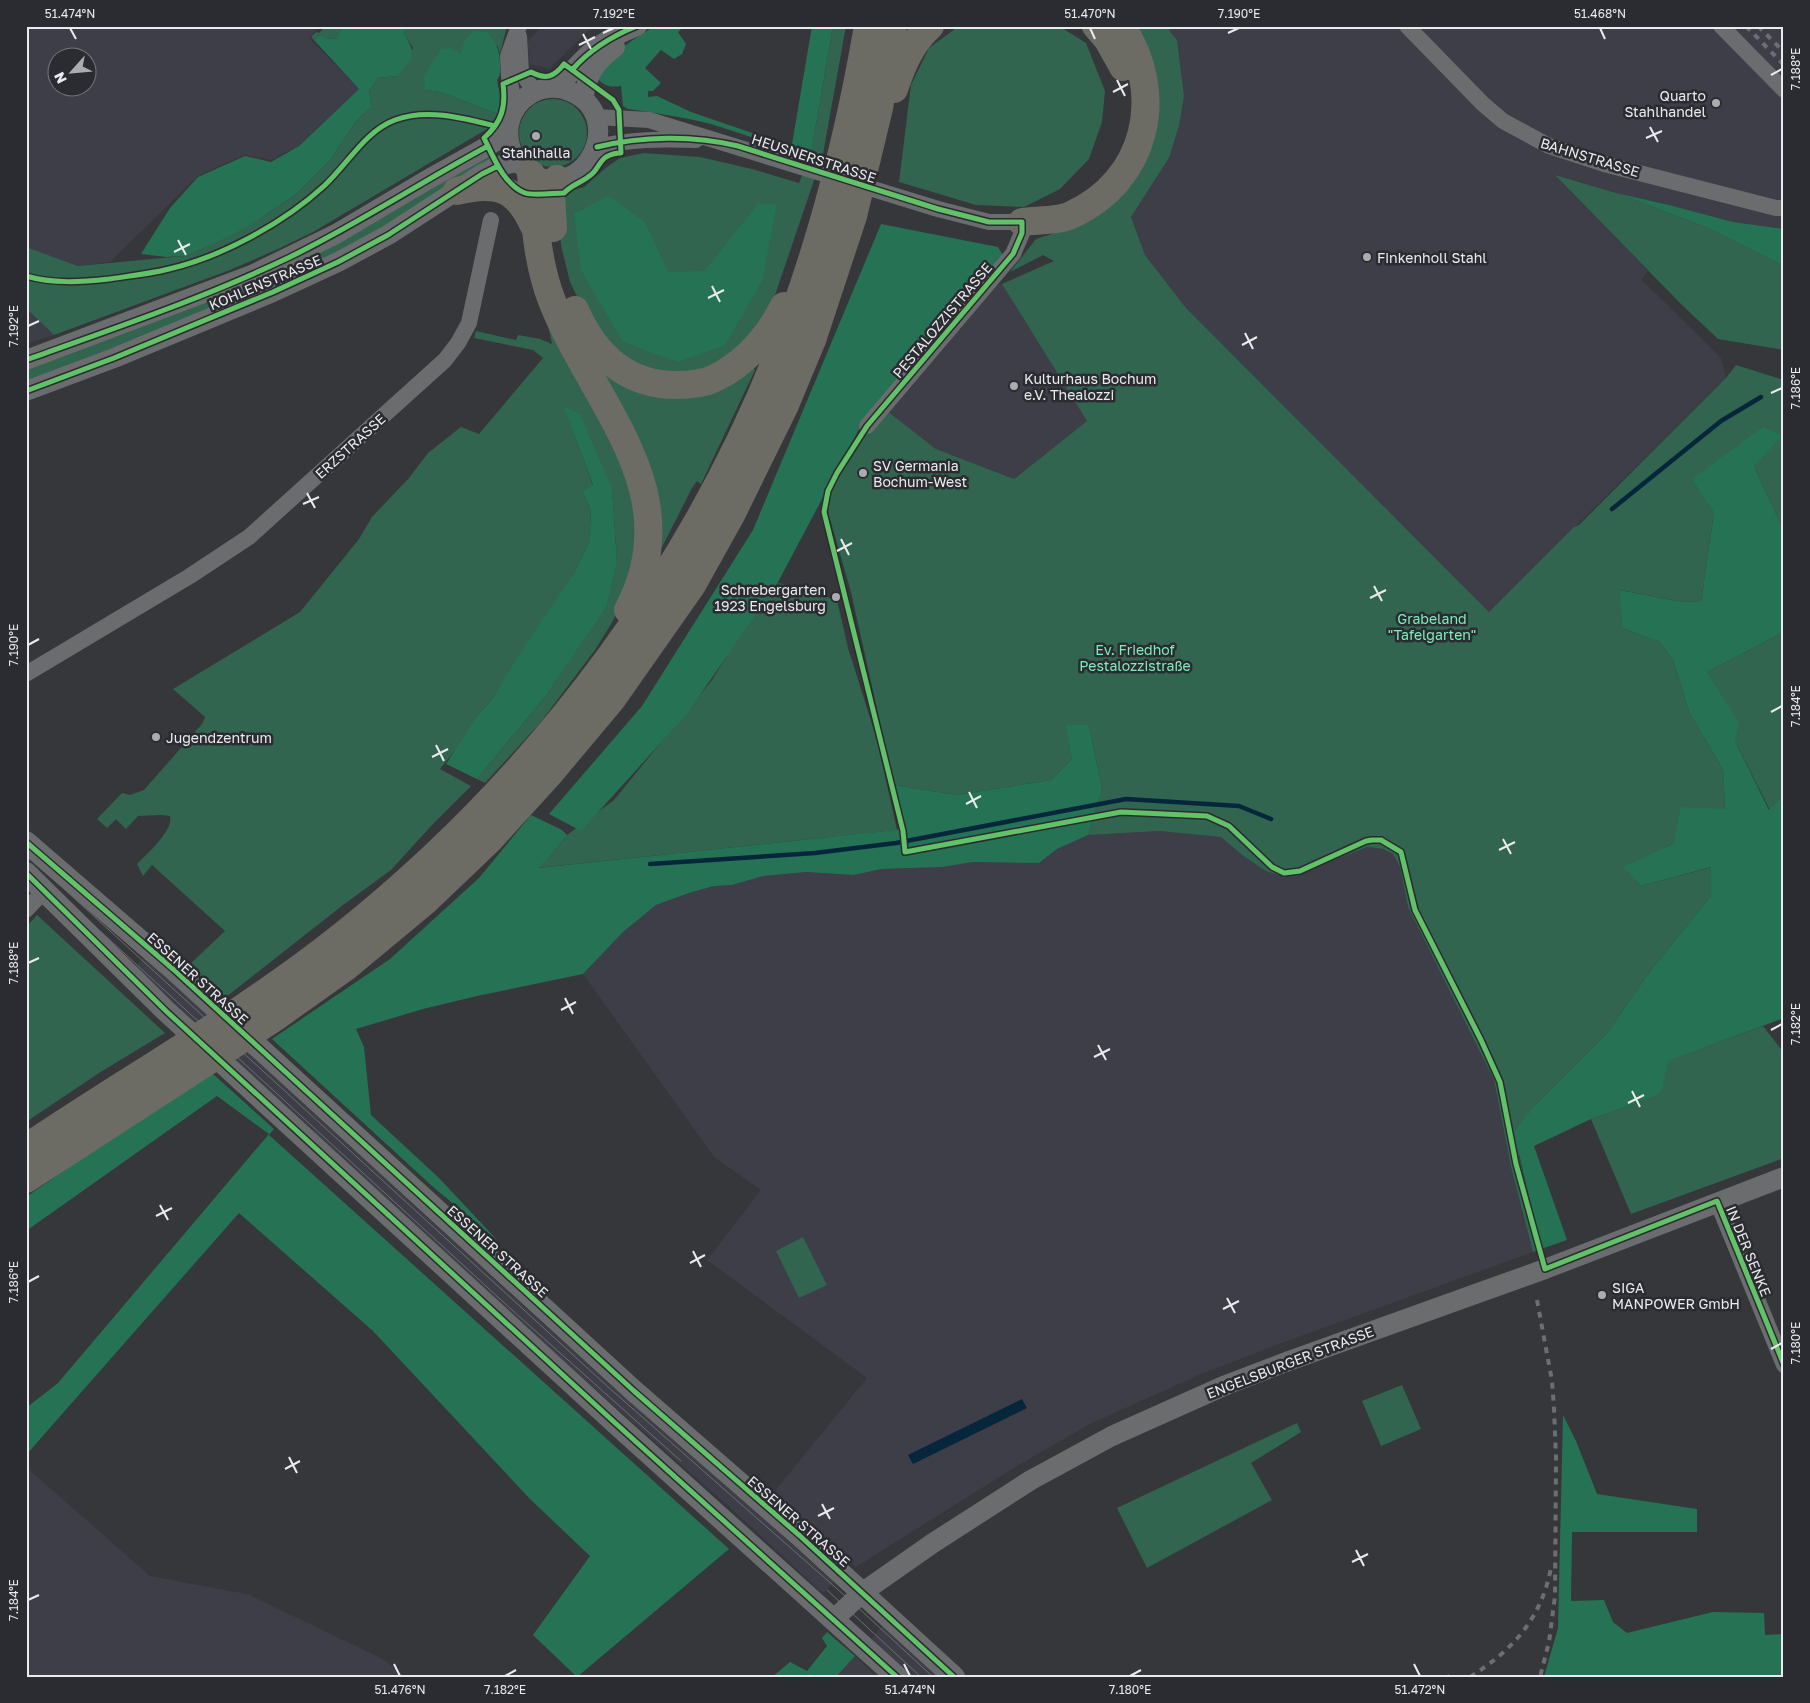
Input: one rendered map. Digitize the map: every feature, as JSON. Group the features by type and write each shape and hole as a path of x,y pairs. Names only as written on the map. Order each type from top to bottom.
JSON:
{"highway":[{"path":"26,1148 69,1118 249,1005 339,939 407,882 438,854 509,782 551,734 634,625 716,489 746,430 793,317 818,240 843,148 868,26"},
{"path":"26,1179 274,1018 346,966 424,902 490,838 550,773 612,699 692,585 731,515 785,405 812,340 853,216 879,108 893,26"},
{"path":"859,192 902,65 913,46 930,26"},
{"path":"1022,222 1079,192 1109,163 1126,128 1128,86 1122,65 1108,40 1096,26"},
{"path":"1022,222 1069,216 1103,194 1116,182 1130,163 1144,127 1146,93 1143,74 1135,51 1120,26"},
{"path":"535,171 551,193 552,221 562,273 577,316 591,340 611,362 635,379 660,385 688,386 712,380 732,368 750,354 766,335 781,311 818,240"},
{"path":"535,171 534,226 538,250 551,298 577,354 615,420 635,462 644,495 649,527 646,564 637,593 620,625 552,713 551,734"},
{"path":"457,191 485,187 507,191 522,202 534,226"}],"main road":[{"name":"ESSENER STRASSE","path":"26,842 198,992 627,1385 863,1592 954,1677"},
{"path":"26,873 166,1011 613,1421 897,1677"}],"street":[{"path":"519,26 521,71 534,91"},
{"path":"515,108 509,77 508,56 519,26"},
{"path":"557,88 586,55 603,42 638,26"},
{"path":"583,99 586,80 598,61 638,26"},
{"name":"BAHNSTRASSE","path":"1406,26 1483,104 1504,121 1548,146 1604,164 1776,208 1784,208"},
{"path":"1720,26 1784,90"},
{"path":"535,171 512,153 507,134 509,120 515,108 534,91 557,88 567,90 583,99 591,107 596,117 599,132 597,147"},
{"name":"HEUSNERSTRASSE","path":"596,117 649,120 889,194 989,222 1022,222"},
{"name":"KOHLENSTRASSE","path":"26,360 254,274 336,234 507,134"},
{"name":"HEUSNERSTRASSE","path":"597,147 620,142 654,139 713,140"},
{"name":"KOHLENSTRASSE","path":"26,390 114,358 296,282 388,235 498,166 570,176 582,169 591,159 597,147"},
{"name":"ERZSTRASSE","path":"26,674 249,538 445,360 458,343 469,323 491,220"},
{"name":"PESTALOZZISTRASSE","path":"867,426 1013,254 1022,233 1022,222"},
{"path":"26,910 44,891"},
{"name":"ENGELSBURGER STRASSE","path":"834,1619 863,1592 933,1543 1031,1480 1112,1436 1168,1410 1286,1362 1518,1279 1784,1177"},
{"name":"IN DER SENKE","path":"1717,1202 1784,1365"}],"shaded area":[{"path":"26,26 320,26 309,38 359,89 298,146 271,160 244,155 198,176 110,262 78,266 26,247"},
{"path":"542,26 597,26 587,32 549,69 530,64 527,43"},
{"path":"1168,26 1784,26 1784,229 1733,222 1616,193 1555,175 1648,271 1641,279 1721,358 1726,378 1489,612 1186,308 1145,255 1131,217 1169,158 1179,126 1184,96 1177,40 1170,32"},
{"path":"1002,284 1087,421 1014,479 936,449 887,411 991,285"},
{"path":"26,307 54,335 26,344"},
{"path":"1159,831 1221,837 1242,855 1283,876 1311,869 1367,847 1383,849 1393,854 1400,867 1408,907 1494,1080 1511,1167 1533,1252 1201,1374 1090,1424 1017,1466 856,1567 774,1492 867,1378 707,1260 761,1190 714,1157 583,974 623,932 656,905 714,886 732,885 763,876 806,872 854,875 881,869 942,867 973,862 1039,863 1057,849 1088,835"},
{"path":"144,957 538,1319 735,1492 834,1582 825,1592 820,1591 735,1512 575,1372 135,967"},
{"path":"26,1467 150,1576 247,1594 383,1659 406,1677 26,1677"},
{"path":"885,1623 944,1677 908,1677 869,1641"},
{"path":"855,1656 877,1677 836,1677"}],"green space":[{"path":"326,26 344,27 338,39 325,38 320,35 314,40 311,37 316,32 319,33"},
{"path":"343,26 408,26 404,33 411,47 412,56 397,76 378,78 369,91 372,107 357,120 330,160 295,195 232,235 184,256 166,257 141,254 170,208 198,177 245,156 271,162 299,146 359,89 314,40 320,35 325,38 337,39"},
{"path":"408,26 507,26 500,53 497,45 462,55 425,90 440,92 498,114 487,129 313,232 230,270 54,335 26,308 26,247 78,266 184,256 264,216 295,195 330,160 357,120 372,107 369,91 378,78 397,76 413,48 404,33"},
{"path":"655,26 684,26 678,32 686,44 682,54 674,59 661,50 645,68 661,83 653,91 648,91 648,97 657,96 691,112 779,142 792,144 812,26 833,26 811,153 773,144 711,124 628,109 623,106 621,86 613,87 606,85 595,76 622,48"},
{"path":"833,26 846,26 823,154 774,298 746,340 719,363 684,378 636,370 591,325 570,282 561,245 558,204 574,190 584,187 620,158 644,153 700,157 752,169 799,183 811,153"},
{"path":"959,26 1059,26 1086,43 1105,91 1102,122 1089,159 1060,189 1024,207 976,205 899,182 911,85 929,48"},
{"path":"1132,26 1168,26 1170,32 1177,40 1184,96 1179,126 1169,158 1131,217 1145,255 1186,308 1489,612 1726,378 1736,365 1784,380 1784,531 1754,466 1762,427 1714,512 1701,602 1677,601 1621,590 1622,628 1660,642 1673,660 1689,712 1723,770 1725,810 1674,843 1624,867 1641,886 1712,867 1711,896 1650,971 1607,1033 1537,1103 1519,1157 1541,1249 1533,1252 1511,1167 1494,1080 1408,907 1400,867 1393,854 1383,849 1367,847 1311,869 1283,876 1266,871 1242,855 1221,837 1159,831 1088,835 1102,789 1089,725 1072,759 1051,780 957,795 894,785 851,592 828,512 831,491 863,438 887,411 936,449 1014,479 1087,421 1002,284 1054,261 1043,255 1010,272 1036,239 1083,224 1121,197 1141,162"},
{"path":"473,31 487,32 498,50 500,70 497,80 501,100 498,114 440,92 425,90 424,76 441,49 451,48 461,54 464,42"},
{"path":"553,99 566,102 577,109 584,120 587,133 584,146 577,157 566,164 553,167 540,164 529,157 522,146 519,133 522,120 529,109 540,102"},
{"path":"488,155 491,162 336,256 293,276 26,383 26,367 112,336"},
{"path":"1555,175 1616,193 1708,228 1784,266 1784,350 1718,339 1681,304"},
{"path":"1616,193 1733,222 1784,229 1784,266 1708,228"},
{"path":"608,196 645,222 668,272 704,271 758,204 777,204 762,281 725,345 678,362 623,342 581,270 574,214"},
{"path":"881,224 998,247 1004,257 858,431 777,584 686,715 581,831 549,814 642,706 753,530"},
{"path":"540,287 618,441 640,524 625,597 595,650 540,723 485,783 477,779 545,697 607,605 617,562 612,489 565,408 593,486 582,491 591,510 589,542 574,573 493,698 477,716 461,743 440,769 471,786 391,870 343,905 226,997 188,966 225,931 152,865 143,876 137,864 164,835 170,822 170,816 138,816 126,829 116,819 107,828 97,819 122,793 130,795 144,790 202,724 205,717 173,689 300,612 359,539 372,517 409,478 428,453 461,427 479,434 543,358 533,350 474,338 476,331 516,340 518,335 540,339 552,344"},
{"path":"598,365 626,386 751,367 755,370 701,484 697,481 692,488 660,551"},
{"path":"564,407 580,414 612,489 617,562 607,606 545,697 477,779 446,764 477,716 493,698 515,661 574,573 589,542 591,510 582,491 593,485"},
{"path":"1763,427 1782,436 1754,466 1784,531 1784,632 1707,672 1739,723 1735,741 1769,810 1784,794 1784,1018 1668,1061 1662,1090 1651,1098 1591,1119 1534,1146 1567,1240 1541,1249 1514,1132 1537,1103 1607,1033 1650,971 1711,896 1711,867 1641,886 1623,867 1674,843 1681,807 1725,809 1723,770 1689,712 1673,660 1660,642 1622,628 1620,590 1677,601 1701,602 1714,512 1692,479"},
{"path":"779,583 837,600 848,648 877,740 897,830 537,868 554,852 567,835 614,800 712,680 749,620"},
{"path":"1784,632 1784,794 1770,810 1735,741 1707,672"},
{"path":"1066,725 1089,725 1102,789 1088,835 1057,849 1039,863 973,862 942,867 881,869 854,875 806,872 763,876 732,885 714,886 656,905 623,932 583,974 423,1009 356,1029 364,1047 371,1115 439,1178 498,1241 432,1186 272,1039 390,959 479,878 531,815 562,830 567,835 538,868 904,829 894,785 957,795 1051,780 1072,759"},
{"path":"37,915 165,1033 99,1073 26,1122 26,927"},
{"path":"1763,1026 1784,1053 1784,1158 1631,1214 1591,1119 1651,1098 1667,1061"},
{"path":"212,1073 274,1129 269,1135 729,1549 577,1677 533,1635 590,1556 530,1499 373,1331 239,1213 26,1455 26,1408 58,1383 269,1134 217,1096 26,1231 26,1197"},
{"path":"803,1237 827,1285 799,1298 776,1251"},
{"path":"1402,1385 1421,1429 1381,1446 1362,1401"},
{"path":"1563,1415 1576,1441 1597,1494 1697,1509 1697,1532 1572,1532 1571,1601 1604,1600 1613,1622 1627,1633 1713,1612 1764,1613 1765,1635 1784,1634 1784,1677 1544,1677 1558,1628"},
{"path":"1297,1423 1301,1432 1251,1463 1272,1500 1147,1568 1117,1508"},
{"path":"827,1632 855,1656 836,1677 772,1677 790,1662 807,1671 827,1646 822,1638"}],"water":[{"path":"1022,1399 1027,1408 913,1464 908,1455"}],"waterway":[{"path":"1612,509 1721,421 1761,397"},
{"path":"650,864 815,853 896,843 1126,799 1239,806 1271,819"}],"tram line":[{"path":"26,854 607,1386 852,1602 933,1677"},
{"path":"87,919 512,1310 681,1461"},
{"path":"827,1590 921,1677"}],"railway":[{"path":"1746,26 1784,65"},
{"path":"1758,26 1784,52"},
{"path":"1537,1300 1552,1381 1556,1458 1555,1596 1549,1642 1540,1677"},
{"path":"1470,1677 1499,1656 1523,1632 1540,1603 1551,1568"}],"cycle path":[{"path":"572,70 602,44 637,26"},
{"path":"564,64 613,100 619,110 621,153 606,157 595,171 564,193 525,193 511,184 505,177 484,138 499,120 504,100 503,84 531,72 541,76 549,76 557,72 564,64"},
{"path":"26,276 36,279 67,282 88,281 146,274 189,264 251,237 290,213 324,186 374,132 395,120 407,116 432,115 458,117 495,126"},
{"path":"597,147 614,143 668,138 721,142 938,209 989,222 1022,222 1022,233 1013,254 867,426 837,473 828,491 824,512 903,831 905,852 1121,812 1207,816 1229,826 1272,867 1284,873 1300,871 1366,841 1381,840 1401,852 1415,910 1481,1040 1500,1082 1516,1164 1545,1269 1717,1201 1784,1365"},
{"path":"26,360 160,312 258,272 340,231 488,146"},
{"path":"26,391 114,358 273,292 338,262 388,235 482,174 498,166"},
{"path":"26,842 173,969 634,1391 799,1535 954,1677"},
{"path":"26,873 166,1011 613,1421 897,1677"}],"place":[{"name":"Quarto Stahlhandel","path":"1716,103"},
{"name":"Stahlhalla","path":"536,136"},
{"name":"Finkenholl Stahl","path":"1367,257"},
{"name":"Kulturhaus Bochum e.V. Thealozzi","path":"1014,386"},
{"name":"SV Germania Bochum-West","path":"863,473"},
{"name":"Schrebergarten 1923 Engelsburg","path":"836,597"},
{"name":"Jugendzentrum","path":"156,737"},
{"name":"SIGA MANPOWER GmbH","path":"1602,1295"}],"park label":[{"name":"Grabeland \"Tafelgarten\"","path":"1432,626"},
{"name":"Ev. Friedhof Pestalozzistraße","path":"1135,658"}]}
